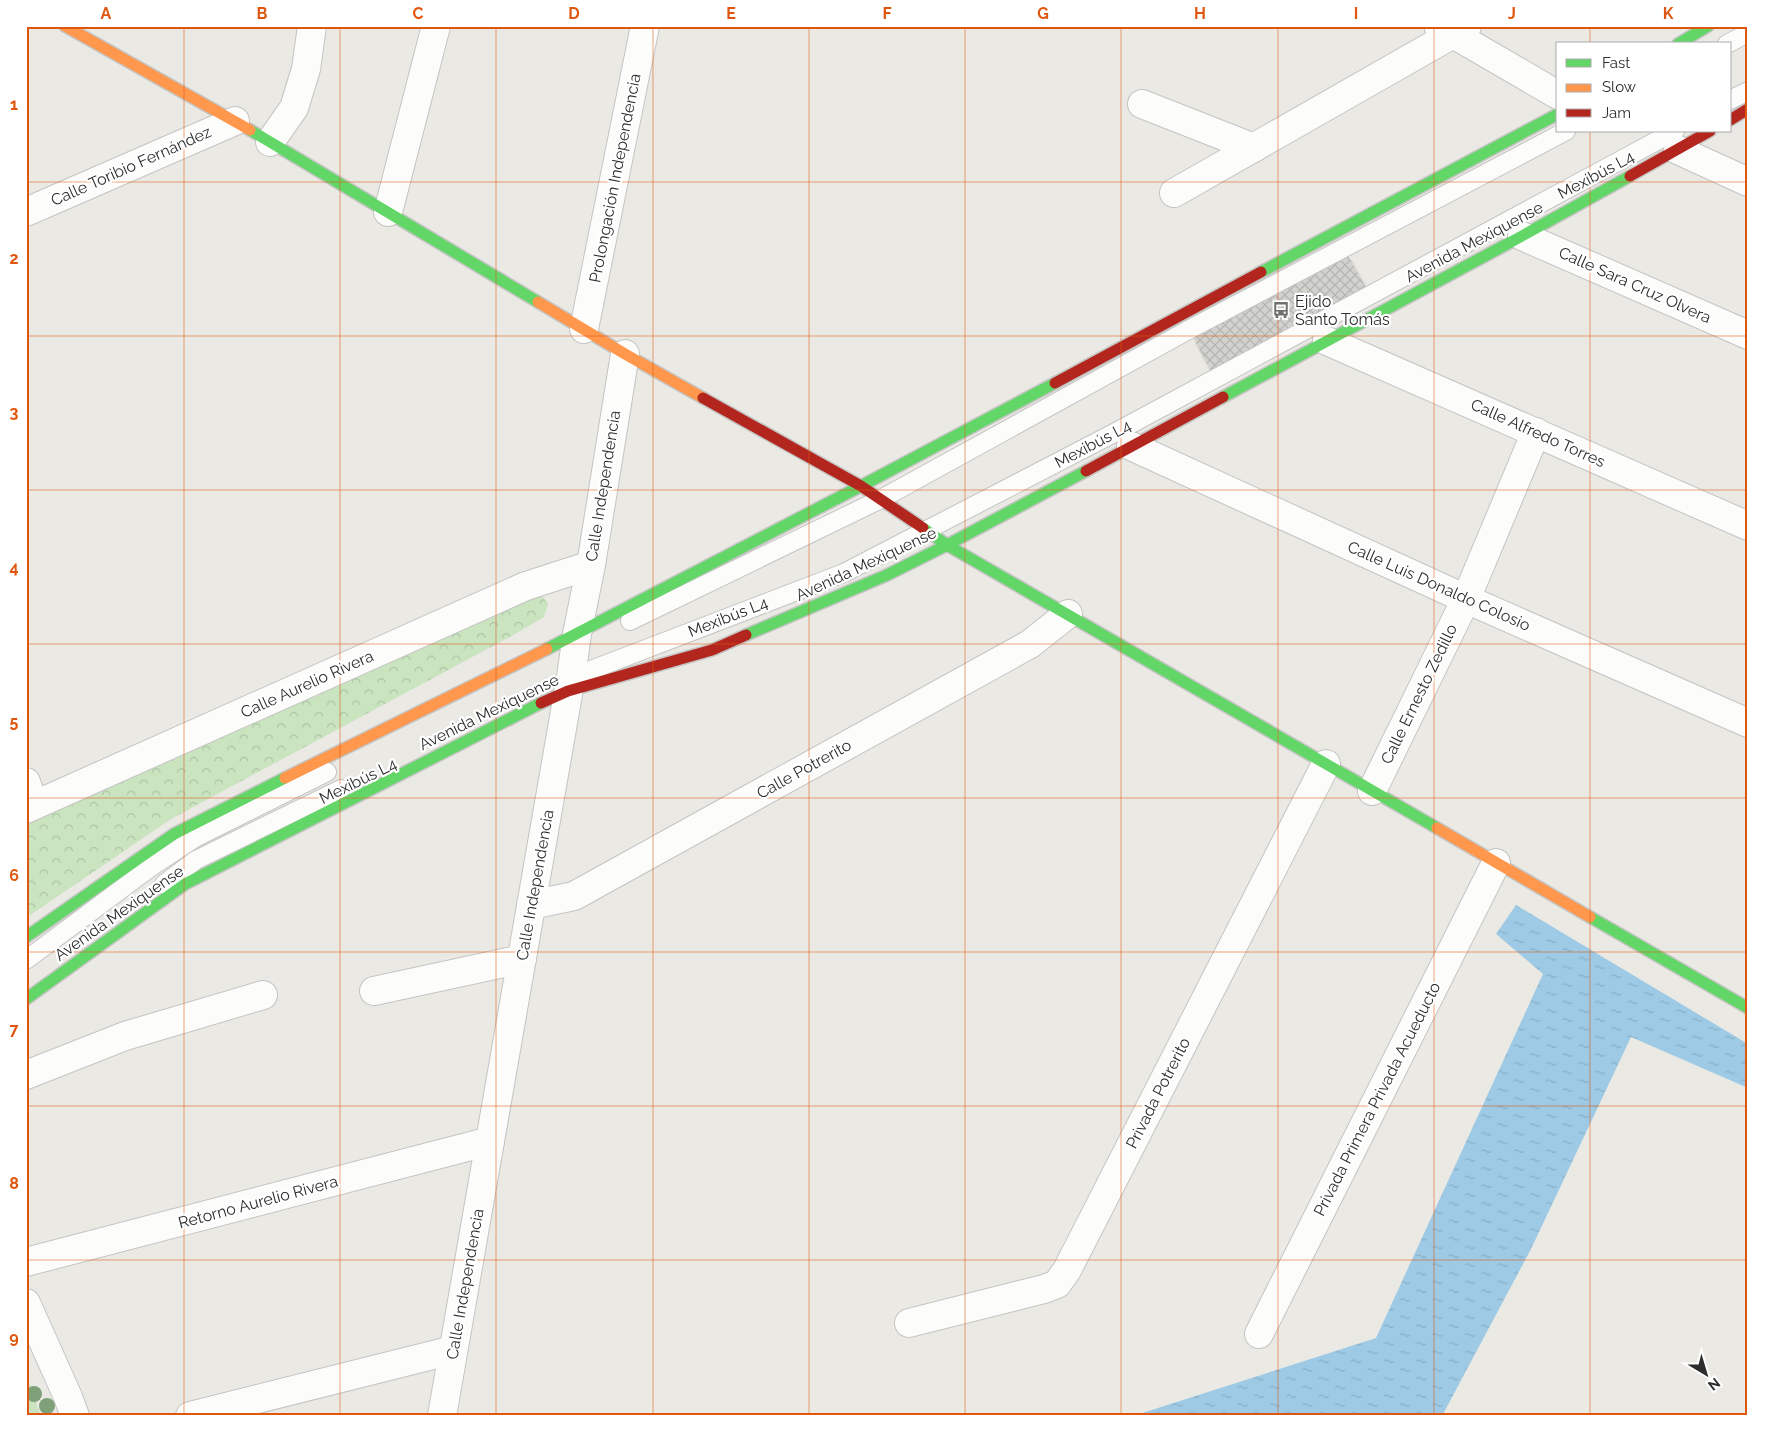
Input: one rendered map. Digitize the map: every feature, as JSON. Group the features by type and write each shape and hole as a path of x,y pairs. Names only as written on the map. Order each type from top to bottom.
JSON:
{"main road":[{"path":"1681,42 1708,26"},
{"path":"71,28 235,121 624,354 861,486 947,545 1748,1008"},
{"path":"1732,119 1748,109"},
{"name":"Avenida Mexiquense","path":"26,937 174,834 246,797 576,641 861,486 1556,115"},
{"name":"Avenida Mexiquense","path":"26,999 185,884 530,708 569,684 712,650 887,575 947,545 1522,236 1677,141 1707,132"}],"street":[{"path":"270,142 294,108 306,69 312,26"},
{"path":"388,212 436,26"},
{"name":"Prolongación Independencia","path":"584,329 645,26"},
{"path":"1174,193 1254,148 1451,29 1556,94"},
{"path":"1142,104 1254,148"},
{"name":"Calle Toribio Fernández","path":"26,212 235,121"},
{"path":"1677,141 1748,182"},
{"name":"Calle Sara Cruz Olvera","path":"1522,236 1748,335"},
{"name":"Calle Alfredo Torres","path":"1327,341 1748,526"},
{"name":"Calle Independencia","path":"442,1416 576,641 591,565 624,354"},
{"name":"Calle Ernesto Zedillo","path":"1372,791 1466,598 1536,432"},
{"name":"Calle Luis Donaldo Colosio","path":"1131,446 1748,723"},
{"name":"Calle Aurelio Rivera","path":"29,799 526,586 591,565"},
{"name":"Calle Potrerito","path":"531,904 574,896 1030,644 1068,614"},
{"name":"Privada Potrerito","path":"909,1323 1057,1284 1072,1261 1326,764"},
{"name":"Privada Primera Privada Acueducto","path":"1259,1334 1496,863"},
{"path":"374,991 522,959"},
{"path":"26,1075 125,1036 263,995"},
{"name":"Retorno Aurelio Rivera","path":"26,1262 490,1141"},
{"path":"26,1303 68,1397 74,1416"},
{"path":"190,1416 453,1350"}],"lane":[{"path":"1731,42 1748,33"},
{"path":"1732,99 1748,91"},
{"name":"Mexibús L4","path":"26,960 151,866 195,838 576,641 881,499 1192,328 1564,132"},
{"name":"Mexibús L4","path":"26,984 196,860 569,684 844,573 1677,141"}],"green space":[{"path":"540,593 548,604 544,617 171,819 26,918 26,822"},
{"path":"26,1374 41,1416 26,1416"}],"water":[{"path":"1516,905 1748,1044 1748,1088 1631,1037 1531,1249 1442,1416 1133,1416 1376,1338 1543,974 1496,934"}],"building":[{"path":"1347,254 1366,288 1211,371 1193,337"}],"traffic: fast":[{"path":"1681,42 1708,26"},
{"path":"1261,272 1556,115"},
{"path":"250,130 538,302"},
{"path":"1223,397 1630,176"},
{"path":"547,649 1055,383"},
{"path":"746,635 887,575 1086,471"},
{"path":"923,528 947,545 1437,828"},
{"path":"26,999 185,884 541,703"},
{"path":"26,937 174,834 285,778"},
{"path":"1590,917 1748,1008"}],"traffic: slow":[{"path":"65,26 250,130"},
{"path":"538,302 703,398"},
{"path":"285,778 547,649"},
{"path":"1437,828 1590,917"}],"traffic: jam":[{"path":"1732,119 1748,109"},
{"path":"1630,176 1708,132"},
{"path":"1055,383 1261,272"},
{"path":"1086,471 1223,397"},
{"path":"703,398 861,486 923,528"},
{"path":"541,703 568,691 712,650 746,635"}],"place":[{"name":"Ejido Santo Tomás","path":"1281,310"}]}
